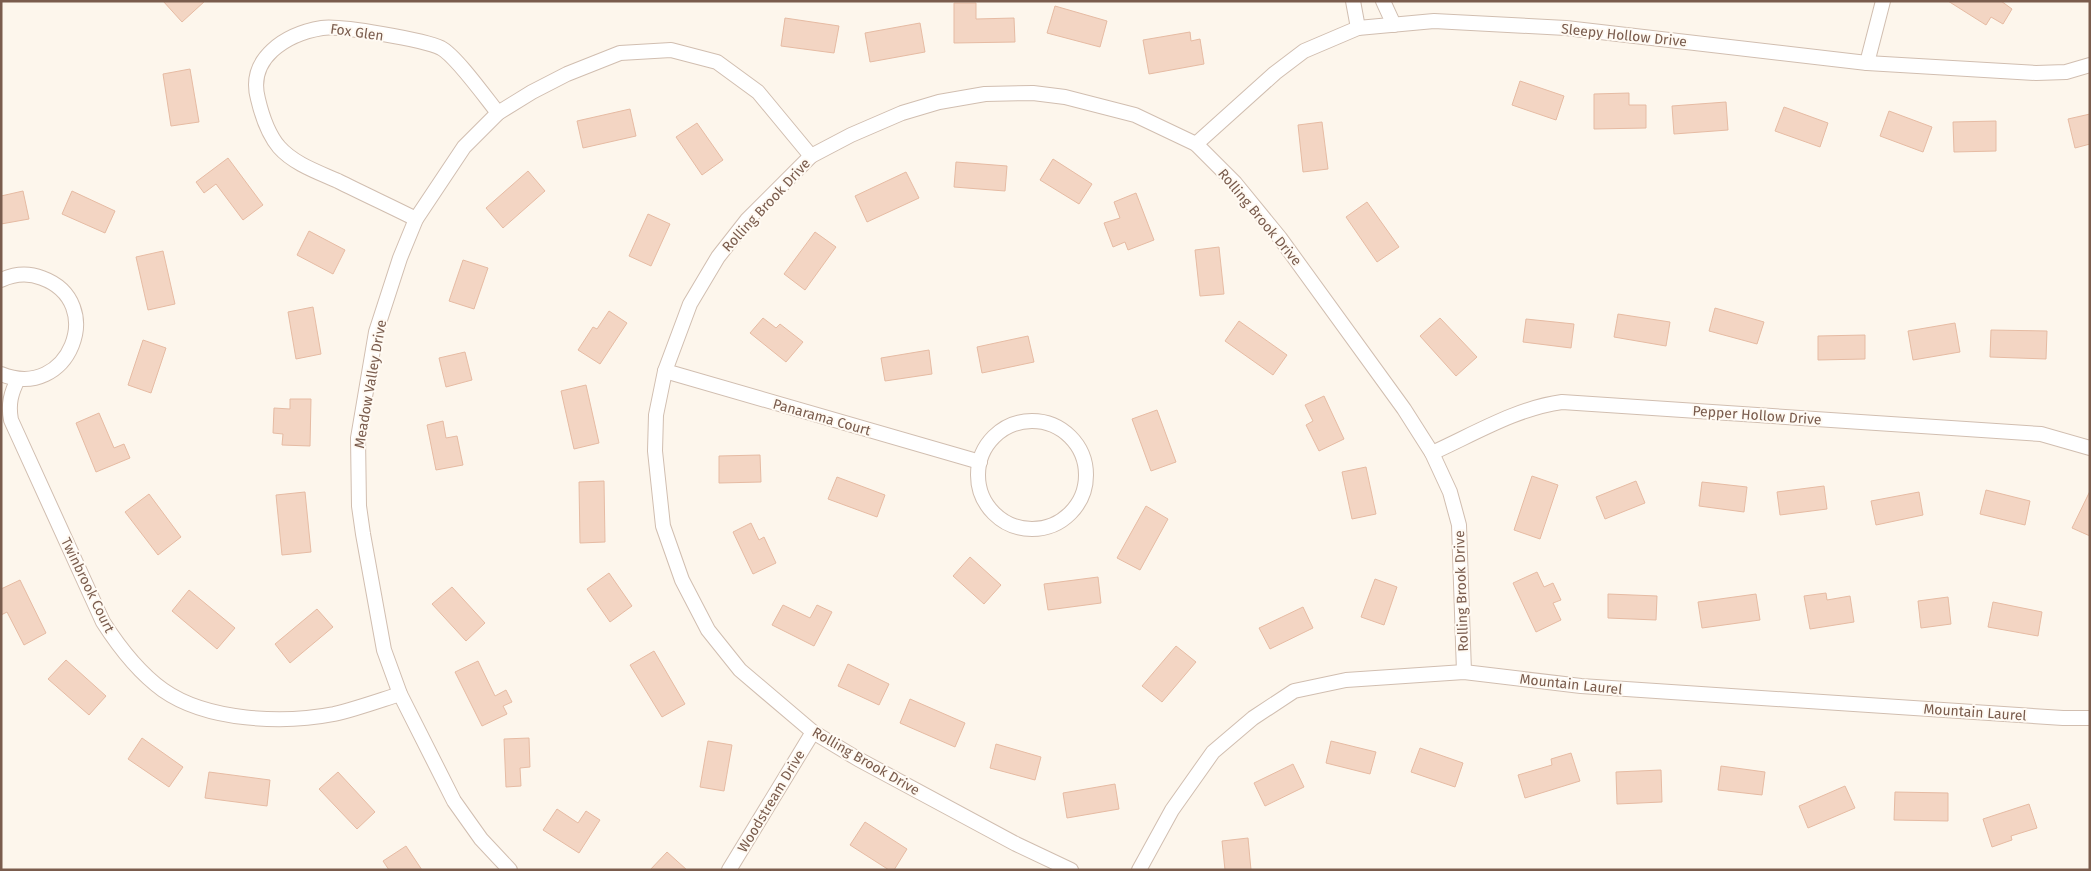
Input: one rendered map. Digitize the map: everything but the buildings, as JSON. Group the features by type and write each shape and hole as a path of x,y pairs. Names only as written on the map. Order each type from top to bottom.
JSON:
{"street":[{"path":"1353,1 1358,28"},
{"path":"1382,1 1394,25"},
{"path":"1867,63 1883,1"},
{"name":"Sleepy Hollow Drive","path":"1196,144 1275,72 1304,51 1358,28 1434,21 1566,28 1867,63 2036,73 2066,72 2090,64"},
{"name":"Fox Glen","path":"416,219 298,162 280,147 269,130 256,92 257,73 266,54 284,40 303,32 323,28 340,28 428,44 442,49 456,60 498,113"},
{"name":"Meadow Valley Drive","path":"510,870 481,839 454,801 400,694 384,650 363,534 359,506 358,438 376,332 400,258 416,219 464,147 498,113 532,92 567,74 620,53 671,50 717,62 758,92 811,156"},
{"name":"Rolling Brook Drive","path":"1071,870 1016,844 858,759 813,732 740,670 708,630 682,580 663,526 655,451 656,415 665,371 690,304 718,257 747,220 811,156 851,135 902,113 939,102 985,94 1033,93 1065,97 1135,115 1196,144 1235,183 1280,238 1404,409 1432,453 1450,492 1459,525 1464,672"},
{"path":"1,280 26,275 46,280 63,292 74,310 76,320 75,341 65,360 57,367 44,375 28,379 18,379 1,374"},
{"name":"Panarama Court","path":"665,371 980,462"},
{"name":"Twinbrook Court","path":"18,379 10,396 9,409 11,420 103,622 118,646 135,666 164,690 191,703 228,715 280,720 334,714 400,694"},
{"name":"Pepper Hollow Drive","path":"1432,453 1521,412 1546,404 1562,402 2040,434 2090,448"},
{"path":"1024,422 1046,423 1064,432 1078,448 1085,468 1084,489 1075,508 1059,522 1040,529 1018,528 999,518 985,503 979,483 980,462 989,443 1005,429 1024,422"},
{"name":"Mountain Laurel","path":"1139,870 1172,810 1213,752 1253,718 1294,691 1346,680 1464,672 1581,686 2063,718 2090,718"},
{"name":"Woodstream Drive","path":"730,870 813,732"}]}
